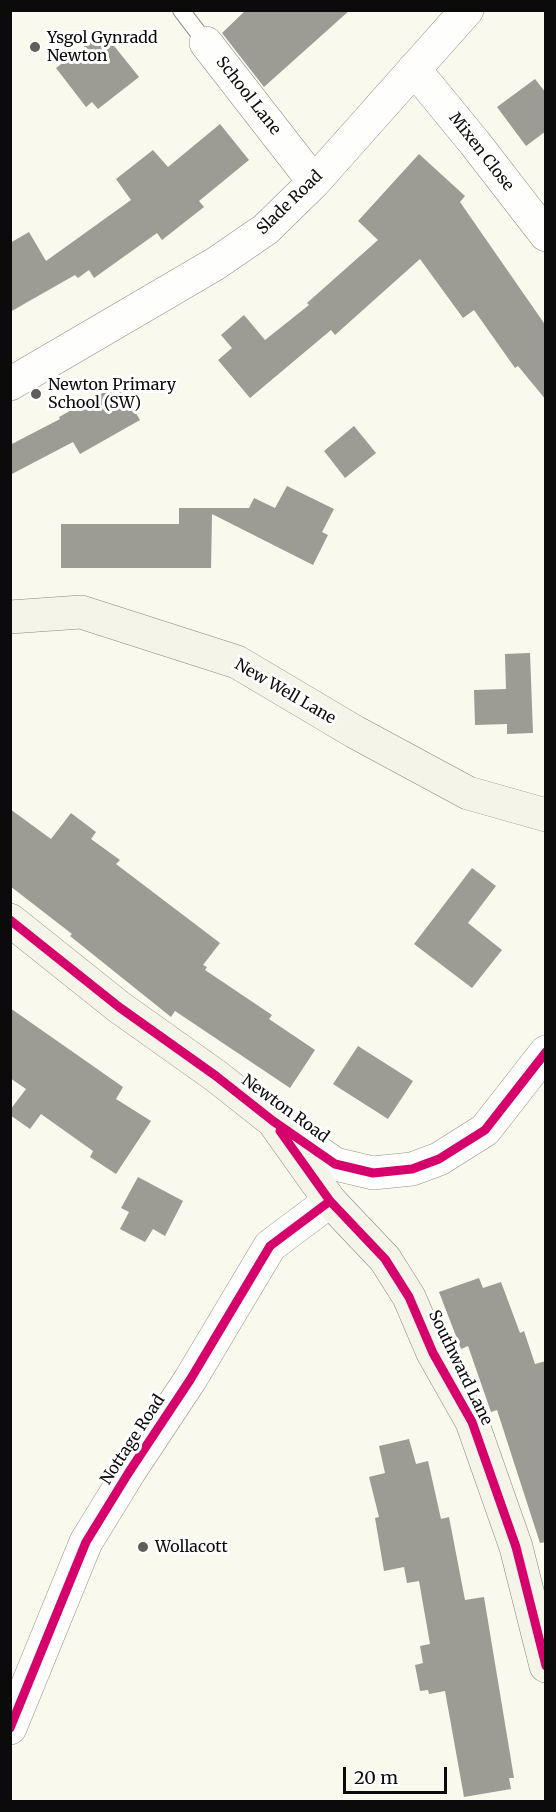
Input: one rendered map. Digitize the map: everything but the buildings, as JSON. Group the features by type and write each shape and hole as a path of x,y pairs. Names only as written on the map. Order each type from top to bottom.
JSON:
{"street":[{"name":"Slade Road","path":"10,384 215,264 266,229 314,182 467,10"},
{"name":"School Lane","path":"206,42 314,182"},
{"name":"Mixen Close","path":"414,69 546,235"},
{"name":"New Well Lane","path":"10,617 81,612 237,662 355,732 468,793 546,815"},
{"name":"Newton Road","path":"10,920 119,1007 335,1164 373,1173 412,1168 439,1160 485,1131 546,1053"},
{"name":"Southward Lane","path":"273,1121 330,1201 385,1259 409,1297 433,1353 472,1422 516,1547 546,1666"},
{"name":"Nottage Road","path":"10,1728 86,1542 190,1380 270,1246 330,1201"}],"lane":[{"name":"School Lane","path":"181,10 206,42"}],"cycle path":[{"path":"10,920 119,1007 335,1164 373,1173 412,1169 439,1159 485,1130 546,1052"},
{"path":"280,1131 330,1201 385,1259 409,1297 433,1353 472,1422 516,1547 546,1666"},
{"path":"10,1728 86,1542 190,1380 270,1246 330,1201"}],"place":[{"name":"Ysgol Gynradd Newton","path":"35,47"},
{"name":"Newton Primary School (SW)","path":"36,394"},
{"name":"Wollacott","path":"143,1547"}]}
